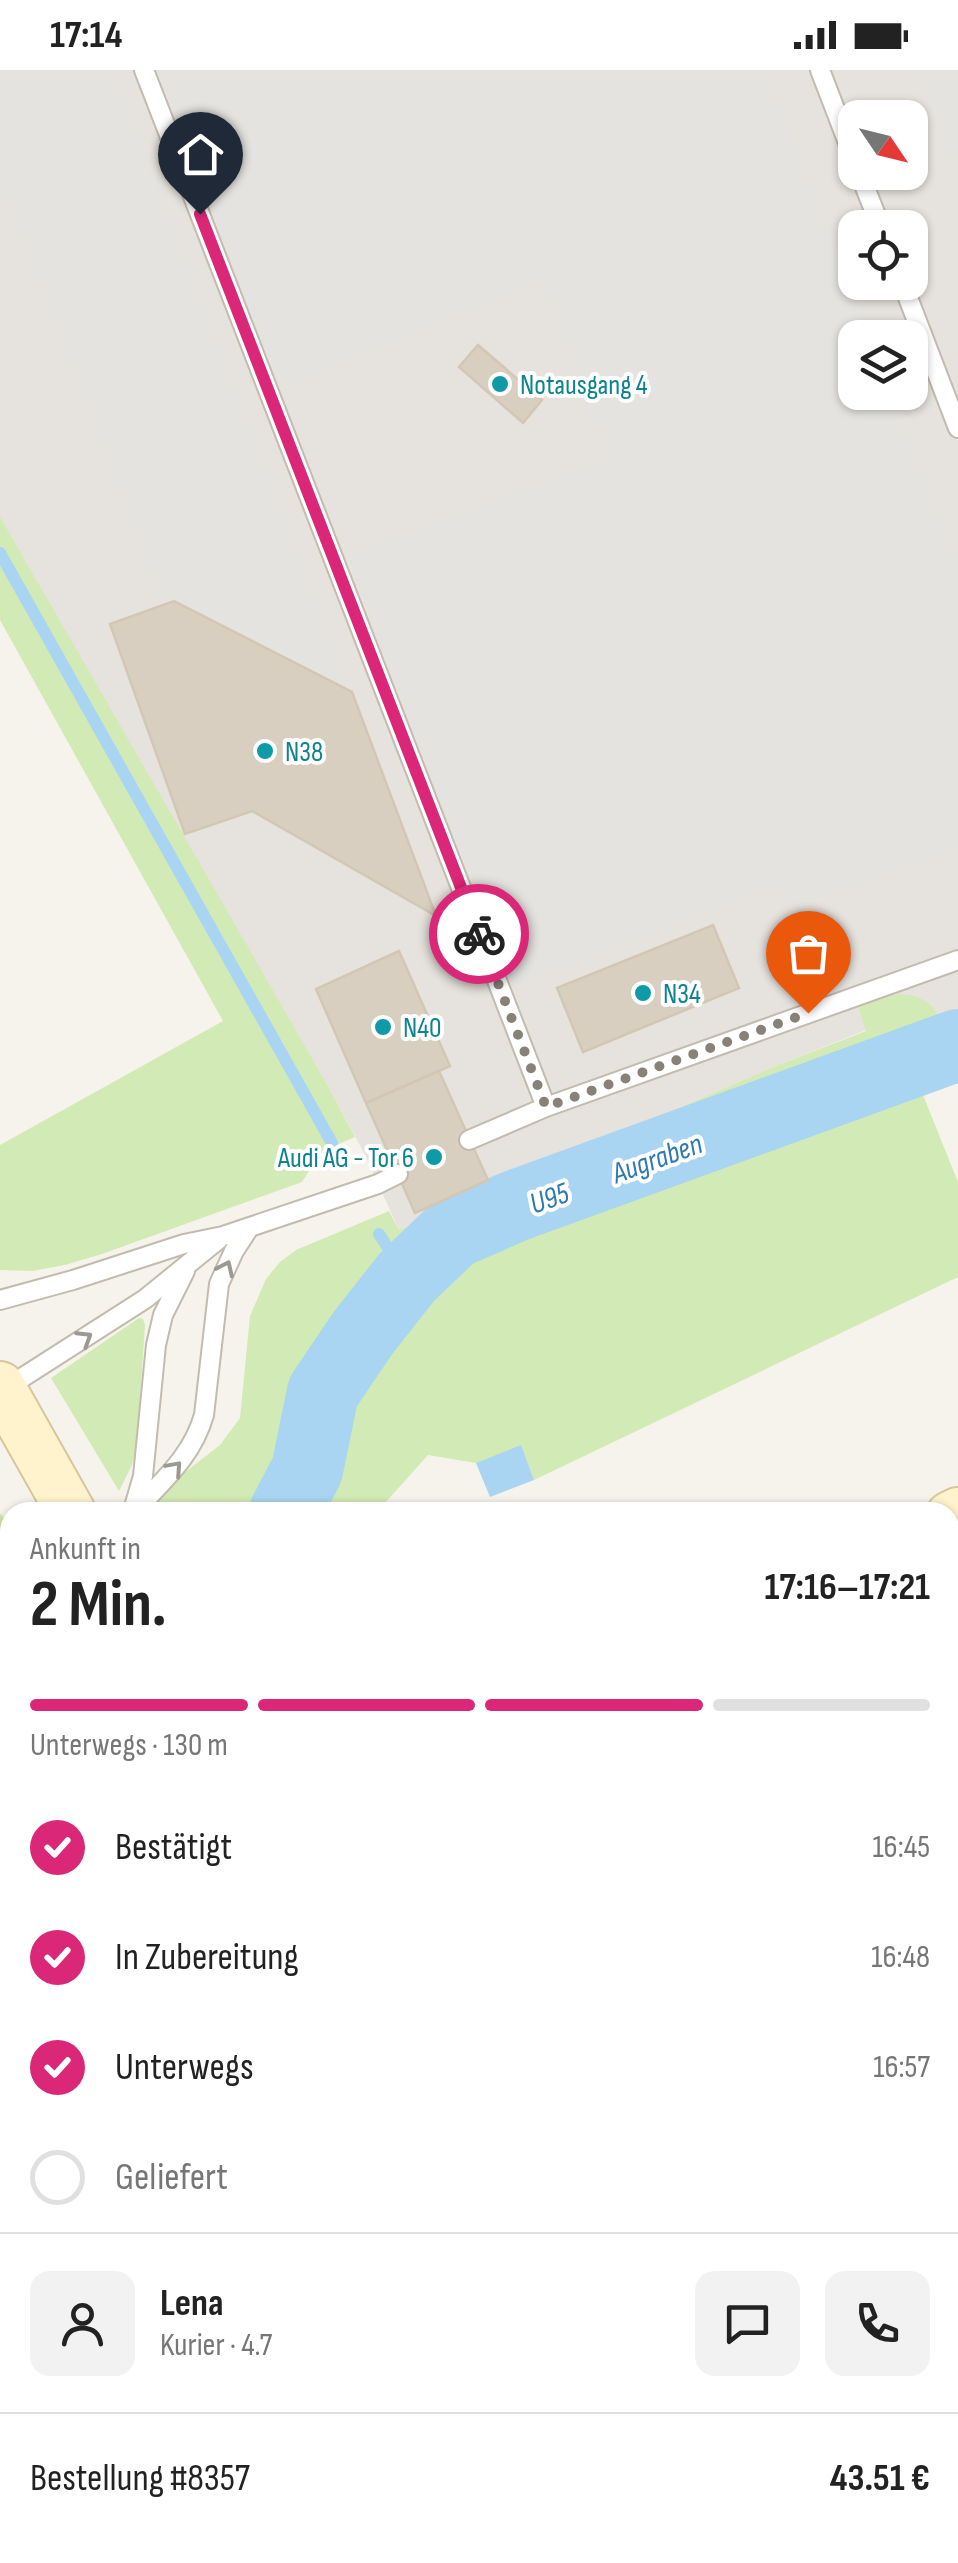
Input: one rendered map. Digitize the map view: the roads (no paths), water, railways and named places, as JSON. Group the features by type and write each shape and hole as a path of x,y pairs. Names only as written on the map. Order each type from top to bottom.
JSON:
{"street":[{"path":"1,1388 65,1502"}],"lane":[{"path":"144,70 546,1107"},
{"path":"820,70 838,117"},
{"path":"909,300 958,428"},
{"path":"469,1140 546,1107 958,960"},
{"path":"0,1300 249,1228 398,1174"},
{"path":"143,1502 179,1466 199,1432 219,1284 249,1228"},
{"path":"1,1388 121,1315 223,1236"},
{"path":"136,1502 143,1476 156,1346 163,1315 190,1264"}],"water":[{"path":"521,1445 534,1480 490,1497 476,1463"}],"waterway":[{"path":"0,553 332,1143"},
{"name":"Augraben","path":"290,1502 307,1470 323,1392 407,1277 453,1233 515,1206 958,1045"},
{"name":"Augraben","path":"290,1502 307,1470 323,1392 407,1277 453,1233 515,1206 949,1051"},
{"path":"379,1234 407,1277"}],"place":[{"name":"Notausgang 4","path":"500,384"},
{"name":"N38","path":"265,751"},
{"name":"N34","path":"643,993"},
{"name":"N40","path":"383,1027"},
{"name":"Audi AG - Tor 6","path":"434,1157"}],"water label":[{"name":"U95","path":"549,1198"}]}
